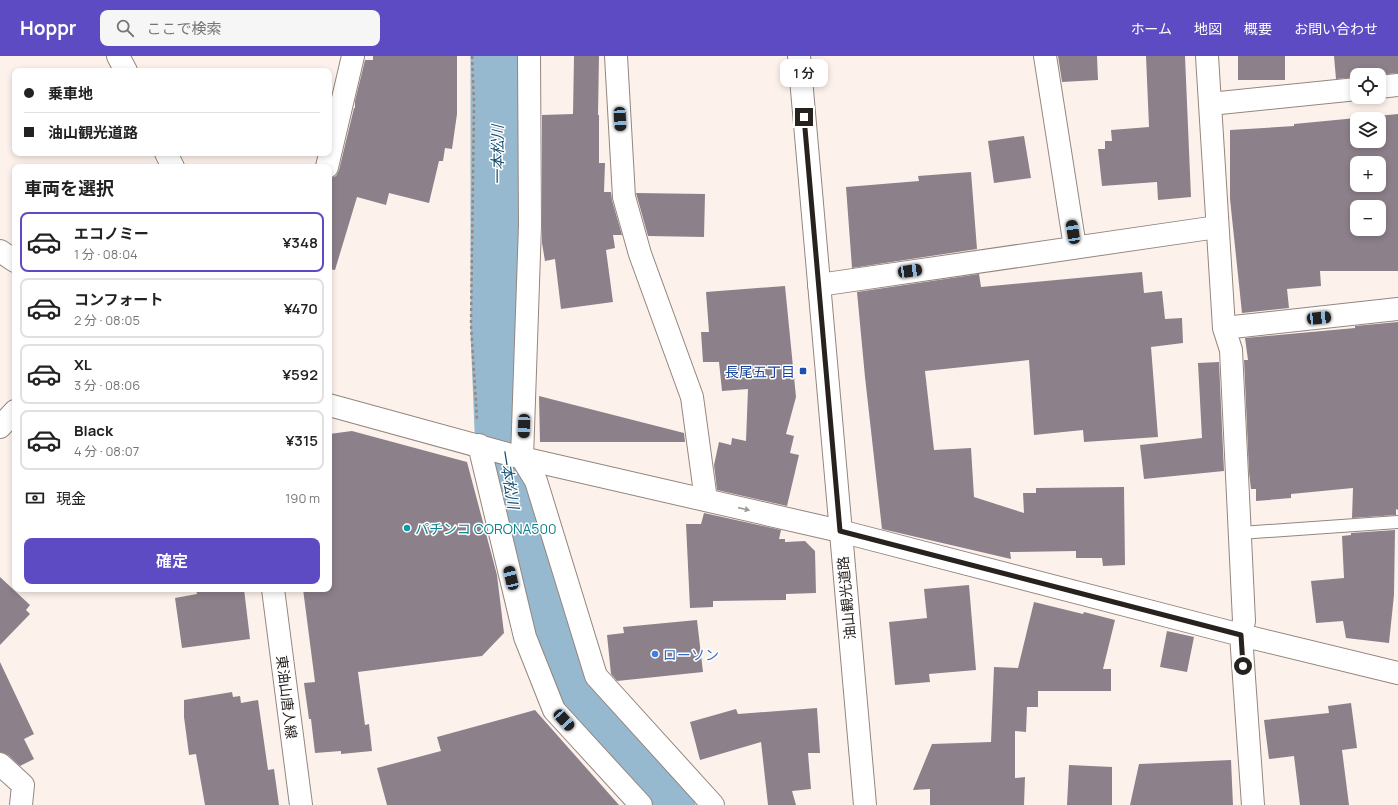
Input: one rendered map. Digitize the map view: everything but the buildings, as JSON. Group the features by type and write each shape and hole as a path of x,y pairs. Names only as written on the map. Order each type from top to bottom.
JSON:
{"street":[{"path":"118,56 124,68"},
{"path":"332,146 353,56"},
{"path":"529,56 530,225 522,458 536,481 596,676 713,805"},
{"path":"616,56 624,197 640,254 692,397 706,500"},
{"name":"油山観光道路","path":"799,56 865,805"},
{"path":"1045,56 1075,247"},
{"path":"1207,56 1224,328 1231,350 1244,621 1241,635 1253,805"},
{"path":"1386,86 1398,85"},
{"path":"1210,104 1350,90"},
{"path":"819,285 1218,227"},
{"path":"0,251 12,259"},
{"path":"1224,328 1398,309"},
{"path":"332,407 522,458 840,531 1241,635 1398,673"},
{"path":"0,426 12,414"},
{"path":"482,446 525,637 554,710 641,805"},
{"name":"東油山唐人線","path":"273,592 301,805"},
{"path":"0,764 23,785 21,805"}],"lane":[{"path":"1240,533 1398,522"}],"path":[{"path":"472,56 474,104 471,325 482,446"}],"waterway":[{"name":"一本松川","path":"497,56 497,333 501,429 520,553 568,700 669,805"}],"place":[{"name":"長尾五丁目","path":"803,371"},
{"name":"パチンコ CORONA500","path":"407,528"},
{"name":"ローソン","path":"655,654"}],"route":[{"path":"804,117 840,531 1241,635 1243,666"}]}
